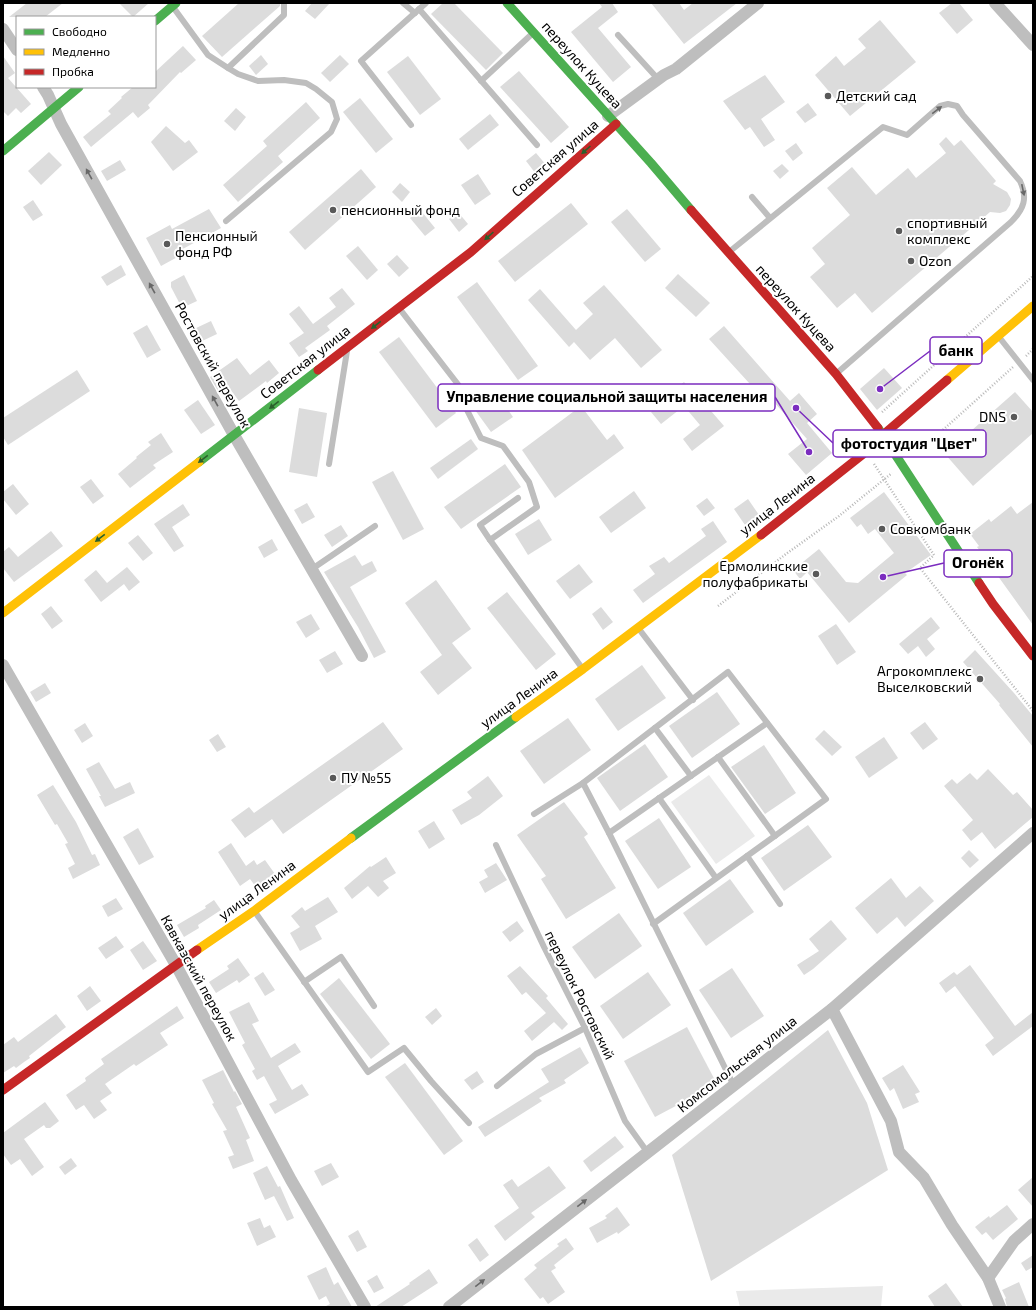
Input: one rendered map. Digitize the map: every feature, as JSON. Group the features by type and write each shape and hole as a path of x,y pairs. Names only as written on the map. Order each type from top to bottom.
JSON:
{"street":[{"name":"переулок Куцева","path":"507,3 651,163 728,253 836,374 883,435 993,604 1033,656"},
{"name":"Советская улица","path":"3,612 471,252 658,79 676,69 758,3"},
{"path":"995,3 1033,45"},
{"path":"156,20 174,4"},
{"path":"3,29 16,48"},
{"name":"Ростовский переулок","path":"44,88 64,131 234,435 362,656"},
{"path":"3,151 78,88"},
{"name":"улица Ленина","path":"3,1090 176,965 254,911 422,785 583,669 740,551 866,451 1033,306"},
{"name":"Кавказский переулок","path":"3,666 176,965 291,1180 365,1307"},
{"name":"Комсомольская улица","path":"449,1307 832,1009 1033,833"},
{"path":"832,1009 891,1121 899,1152 924,1178 952,1225 988,1278 1000,1307"},
{"path":"988,1278 1014,1242 1033,1224"}],"lane":[{"path":"228,68 284,14 284,3"},
{"path":"403,3 417,11 537,145"},
{"path":"411,125 361,61 426,3"},
{"path":"174,4 208,55 238,74 258,81 284,80 306,83 316,88 332,102 337,119 331,132 226,221"},
{"path":"480,81 534,33"},
{"path":"618,35 658,79"},
{"path":"728,253 883,127 908,135 940,106 948,104 957,106 1020,181 1025,191 1024,201 1020,213 836,374"},
{"path":"752,197 770,218"},
{"path":"399,308 460,387 465,406 481,438 503,446 530,482 537,507 490,540"},
{"path":"998,336 1033,380"},
{"path":"329,464 347,348"},
{"path":"518,498 480,525 583,669"},
{"path":"312,569 375,526"},
{"path":"638,628 692,700"},
{"path":"534,814 583,783 728,672 826,799 653,924"},
{"path":"609,833 767,722"},
{"path":"655,728 691,776"},
{"path":"718,757 775,836"},
{"path":"583,783 734,1086"},
{"path":"659,798 716,878"},
{"name":"переулок Ростовский","path":"496,845 544,948 585,1028 625,1121 648,1153"},
{"path":"747,856 780,904"},
{"path":"254,911 368,1072 404,1048 431,1081 469,1123"},
{"path":"304,982 341,957 374,1006"},
{"path":"497,1086 536,1054 585,1028"}],"path":[{"path":"872,420 1033,276"},
{"path":"909,452 913,458 1033,349"},
{"path":"881,413 892,428"},
{"path":"866,451 934,555 920,568 1033,711"},
{"path":"718,606 839,516 903,466"}],"shaded area":[{"path":"709,775 755,836 716,864 671,802"},
{"path":"883,1286 881,1307 740,1307 736,1291"}],"building":[{"path":"27,3 63,3 46,16 9,17"},
{"path":"119,3 149,3 134,16 132,16"},
{"path":"239,3 280,3 280,6 222,57 202,36"},
{"path":"312,3 330,3 315,19 305,11"},
{"path":"443,3 454,3 503,53 486,70 431,14"},
{"path":"599,3 612,3 618,12 598,28 631,67 613,82 571,32 602,7"},
{"path":"651,3 679,3 684,10 693,3 737,3 684,44"},
{"path":"952,3 959,3 973,20 957,34 939,13"},
{"path":"880,20 916,62 850,116 815,75 836,56 844,66 866,48 858,39"},
{"path":"183,46 196,60 181,73 180,72 148,105 150,108 138,118 133,112 91,147 83,137 111,114 108,111 132,88 156,88 156,71"},
{"path":"261,55 268,64 256,75 249,66"},
{"path":"340,55 349,64 330,82 321,73"},
{"path":"3,56 15,73 8,78 31,104 21,113 16,108 8,116 3,111"},
{"path":"408,56 441,99 420,115 387,72"},
{"path":"519,71 569,127 551,143 500,87"},
{"path":"765,75 785,102 761,119 775,140 764,147 750,127 745,130 723,101"},
{"path":"360,98 393,139 376,153 343,112"},
{"path":"306,102 320,118 278,156 283,162 238,202 223,185 267,146 263,141"},
{"path":"808,103 817,115 805,123 796,112"},
{"path":"236,108 246,117 235,131 224,121"},
{"path":"490,114 499,125 468,150 459,139"},
{"path":"166,126 185,143 189,140 198,152 173,171 151,142"},
{"name":"спортивный комплекс","path":"946,137 954,146 961,140 996,181 993,184 1007,192 1011,199 1010,205 1006,211 1000,213 990,212 872,313 855,293 837,308 810,277 825,264 812,248 850,215 827,188 852,167 876,195 908,168 916,178 946,153 939,144"},
{"path":"796,143 803,153 793,161 785,151"},
{"path":"49,152 62,165 41,185 28,171"},
{"path":"536,153 547,166 536,174 526,161"},
{"path":"120,160 126,170 107,181 101,171"},
{"path":"782,164 789,171 780,179 773,171"},
{"name":"пенсионный фонд","path":"361,169 376,187 305,250 289,232"},
{"path":"478,174 491,194 475,205 461,185"},
{"path":"400,183 410,192 402,202 392,192"},
{"path":"33,200 43,215 33,221 23,207"},
{"path":"571,203 588,224 515,282 498,261"},
{"path":"209,209 221,228 181,250 183,254 161,266 146,238 170,225 172,229"},
{"path":"627,209 661,249 645,262 611,222"},
{"path":"418,212 422,212 435,228 425,236 410,218"},
{"path":"458,212 468,224 459,232 449,219"},
{"path":"358,246 378,270 367,280 346,256"},
{"path":"397,255 409,268 399,277 387,264"},
{"path":"121,265 126,275 107,286 101,277"},
{"path":"678,274 710,303 696,317 665,288"},
{"path":"184,275 197,301 182,308 171,287 171,282"},
{"path":"477,282 538,366 518,380 457,297"},
{"path":"604,285 662,350 641,368 615,338 590,360 574,342 569,347 528,300 540,289 576,330 593,314 583,303"},
{"path":"342,288 355,304 327,326 330,330 305,348 308,351 299,357 289,343 304,333 289,314 299,306 313,324 336,307 329,298"},
{"path":"211,321 217,334 200,342 194,329"},
{"path":"147,325 161,350 147,358 133,333"},
{"path":"724,326 790,401 799,393 817,414 807,423 832,453 806,475 788,454 807,439 764,391 760,395 709,339"},
{"path":"399,337 456,413 436,428 379,352"},
{"path":"237,358 250,375 269,360 279,373 267,383 266,381 239,401 227,385 218,391 210,377"},
{"path":"884,368 902,388 877,410 860,389"},
{"path":"77,370 90,391 8,445 3,437 3,418"},
{"path":"684,382 696,397 698,396 724,426 692,451 683,439 700,425 684,406 661,424 651,412 675,393 673,391"},
{"path":"1015,392 1033,412 1033,433 973,486 945,454"},
{"path":"498,395 513,417 491,432 475,410"},
{"path":"198,400 215,425 201,434 184,410"},
{"path":"581,406 607,440 614,434 624,448 555,498 522,450"},
{"path":"299,408 327,413 317,477 289,472"},
{"path":"161,433 173,452 153,465 156,468 130,488 118,474 151,445 148,442"},
{"path":"471,439 478,449 438,479 430,468"},
{"path":"505,464 521,487 461,529 444,507"},
{"path":"393,471 424,529 403,540 372,482"},
{"path":"91,479 104,496 93,504 80,487"},
{"path":"13,484 29,504 16,515 3,499 3,492"},
{"path":"634,491 646,508 611,533 599,517"},
{"path":"884,492 931,555 905,573 907,575 849,623 807,572 800,579 793,570 819,549 846,582 858,583 894,553 875,529 868,534 861,524 857,527 850,518"},
{"path":"707,498 715,508 704,516 696,506"},
{"path":"748,499 759,515 745,525 734,509"},
{"path":"1033,502 1033,625 977,547 979,546 970,534 989,519 991,522 1011,506 1017,514"},
{"path":"307,503 315,517 302,524 294,510"},
{"path":"183,504 190,515 172,527 184,546 174,552 154,524"},
{"path":"539,519 552,540 528,555 515,534"},
{"path":"713,521 727,542 643,603 633,590 655,574 649,566 664,557 669,563 706,536 701,529"},
{"path":"341,525 348,536 332,547 324,535"},
{"path":"51,531 63,546 14,582 3,568 3,552 9,547 18,557"},
{"path":"138,535 153,553 143,561 128,543"},
{"path":"272,539 278,550 264,558 258,547"},
{"path":"355,555 362,566 372,561 377,571 350,587 386,652 374,658 358,627 324,572"},
{"path":"579,564 593,582 570,599 556,581"},
{"path":"127,567 140,582 129,591 124,584 101,602 84,580 96,570 107,583"},
{"path":"436,580 471,629 452,643 472,668 438,695 420,672 442,655 405,603"},
{"path":"507,592 556,654 536,670 487,608"},
{"path":"51,606 63,621 52,629 41,614"},
{"path":"601,607 613,622 603,630 592,614"},
{"path":"311,614 320,629 306,638 296,622"},
{"path":"931,617 940,628 927,639 935,649 926,657 918,646 908,654 899,644"},
{"path":"836,624 856,652 837,665 818,636"},
{"path":"975,650 1033,716 1033,747 999,705 1000,704 963,662"},
{"path":"335,651 343,664 327,673 319,660"},
{"path":"642,665 666,698 618,731 595,699"},
{"path":"45,683 51,693 36,702 30,692"},
{"path":"717,692 740,724 692,758 669,726"},
{"path":"568,718 591,750 544,784 520,751"},
{"name":"ПУ №55","path":"383,722 403,749 283,834 272,819 245,838 231,820 249,807 254,813"},
{"path":"925,722 938,739 923,750 910,733"},
{"path":"85,723 93,736 82,743 74,730"},
{"path":"824,730 842,747 832,756 815,739"},
{"path":"218,734 226,747 217,752 209,740"},
{"path":"884,737 898,758 869,778 855,757"},
{"path":"645,744 668,777 620,811 597,778"},
{"path":"764,745 796,793 765,814 731,767"},
{"path":"99,762 115,789 130,782 135,793 105,807 99,796 101,796 86,769"},
{"path":"988,769 1013,795 1017,792 1033,810 1033,817 995,849 982,832 971,841 962,830 973,820 944,786 952,779 957,784 970,773 977,780"},
{"path":"488,776 503,796 479,815 461,825 452,810 472,798 467,792"},
{"path":"53,785 76,822 92,855 95,854 100,865 73,879 68,868 75,864 65,844 68,843 37,795"},
{"path":"564,802 588,834 584,837 616,888 566,919 541,879 546,876 517,835"},
{"path":"659,818 691,867 658,889 625,841"},
{"path":"434,821 445,839 429,849 418,831"},
{"path":"808,825 832,857 784,891 761,858"},
{"path":"138,828 154,857 139,865 123,837"},
{"path":"231,843 246,866 254,860 257,865 265,860 275,874 256,887 250,879 240,886 218,852"},
{"path":"969,850 979,860 970,868 961,858"},
{"path":"386,857 396,873 383,881 389,888 378,897 368,886 352,899 344,888 370,866 371,867"},
{"path":"496,863 507,880 485,893 479,882 488,877 484,870"},
{"path":"891,878 906,898 920,886 934,901 905,927 897,917 877,934 855,908"},
{"path":"730,879 754,912 706,946 683,913"},
{"path":"328,897 338,912 315,926 322,939 300,951 290,933 300,927 291,916 302,907 305,911"},
{"path":"116,898 123,909 108,917 102,906"},
{"path":"214,900 221,910 198,925 199,928 184,937 177,925 206,908 205,906"},
{"path":"619,913 642,946 595,979 572,947"},
{"path":"831,920 847,939 804,975 797,965 819,951 809,939"},
{"path":"517,921 524,931 510,942 502,932"},
{"path":"116,936 124,947 106,959 98,948"},
{"path":"143,941 157,961 143,970 130,950"},
{"path":"238,958 250,975 239,983 237,980 216,993 209,982 229,969 227,966"},
{"path":"970,965 1015,1026 1033,1012 1033,1026 993,1056 985,1045 994,1038 955,986 946,993 939,983 954,972 957,975"},
{"path":"520,966 548,996 546,998 568,1024 562,1030 554,1022 532,1041 524,1031 546,1013 526,992 522,995 507,976"},
{"path":"732,968 764,1016 731,1038 699,990"},
{"path":"263,972 275,990 265,996 254,978"},
{"path":"648,972 671,1005 623,1039 600,1006"},
{"path":"339,978 390,1044 371,1059 320,994"},
{"path":"90,986 101,1001 87,1011 77,996"},
{"path":"249,1002 259,1021 252,1024 271,1058 295,1043 301,1052 278,1066 292,1090 302,1084 309,1095 275,1114 269,1104 277,1100 264,1076 257,1080 252,1071 255,1069 242,1045 245,1043 229,1012"},
{"path":"177,1006 184,1018 160,1033 168,1045 136,1066 134,1064 105,1084 112,1093 100,1101 107,1110 94,1119 84,1105 76,1110 66,1095 86,1081 85,1078 104,1064 101,1059"},
{"path":"436,1008 442,1016 432,1025 425,1017"},
{"path":"56,1014 66,1027 29,1056 30,1058 16,1068 14,1066 3,1073 3,1045 14,1037 18,1042"},
{"path":"687,1027 717,1084 655,1117 624,1061"},
{"path":"828,1030 867,1103 888,1170 711,1281 672,1155"},
{"path":"580,1047 589,1063 564,1080 566,1083 539,1098 542,1101 485,1137 478,1127 549,1082 541,1069"},
{"path":"405,1063 463,1141 444,1155 385,1077"},
{"path":"903,1065 920,1092 915,1094 919,1102 903,1109 894,1088 890,1091 882,1078"},
{"path":"223,1070 242,1104 236,1107 250,1138 246,1140 254,1161 233,1169 228,1157 234,1155 223,1131 227,1130 212,1104 214,1103 202,1080"},
{"path":"477,1071 484,1082 472,1090 464,1080"},
{"path":"45,1102 59,1121 50,1128 46,1128 44,1125 24,1139 44,1167 32,1176 20,1159 11,1165 3,1154 3,1133"},
{"path":"615,1136 624,1147 591,1172 583,1161"},
{"path":"71,1158 77,1166 65,1175 59,1167"},
{"path":"331,1163 339,1177 322,1186 314,1171"},
{"path":"267,1166 278,1187 280,1186 294,1218 287,1221 274,1196 265,1200 253,1173"},
{"path":"549,1166 566,1188 531,1213 535,1217 505,1241 494,1226 519,1208 503,1185 512,1179 518,1187"},
{"path":"1033,1177 1033,1207 1018,1190"},
{"path":"1007,1205 1018,1219 993,1240 986,1232 982,1235 975,1227"},
{"path":"617,1207 630,1225 618,1234 617,1232 597,1243 589,1228 607,1218 605,1216"},
{"path":"260,1218 264,1228 270,1225 276,1237 257,1246 247,1223"},
{"path":"358,1230 367,1247 357,1252 348,1236"},
{"path":"477,1238 489,1255 480,1262 468,1245"},
{"path":"566,1238 574,1249 554,1265 556,1268 551,1271 565,1292 548,1304 543,1297 540,1299 524,1279 537,1268 534,1265 559,1246 557,1244"},
{"path":"1033,1255 1033,1267 1026,1271 1021,1263"},
{"path":"326,1267 334,1285 338,1282 352,1307 324,1307 330,1304 326,1296 319,1300 307,1276"},
{"path":"429,1269 438,1283 401,1307 375,1307 410,1284 409,1283"},
{"path":"377,1275 384,1288 374,1293 367,1281"},
{"path":"1019,1282 1029,1307 1007,1307 1006,1298 1002,1290"},
{"path":"946,1283 963,1307 935,1307 928,1296"}],"traffic: fast":[{"path":"156,20 176,3"},
{"path":"507,3 651,163 691,210"},
{"path":"3,151 78,88"},
{"path":"199,462 318,370"},
{"path":"878,428 979,583"},
{"path":"351,838 516,717"}],"traffic: slow":[{"path":"947,380 1033,306"},
{"path":"3,613 199,462"},
{"path":"516,717 583,669 761,535"},
{"path":"197,950 254,911 351,838"}],"traffic: jam":[{"path":"318,370 471,252 616,124"},
{"path":"691,210 836,374 878,428"},
{"path":"761,535 867,451 883,435 947,380"},
{"path":"979,583 993,604 1033,656"},
{"path":"3,1090 197,950"}],"place":[{"name":"Детский сад","path":"828,96"},
{"name":"пенсионный фонд","path":"333,210"},
{"name":"спортивный комплекс","path":"899,231"},
{"name":"Пенсионный фонд РФ","path":"167,244"},
{"name":"Ozon","path":"911,261"},
{"name":"банк","path":"880,389"},
{"name":"фотостудия \"Цвет\"","path":"796,408"},
{"name":"DNS","path":"1014,417"},
{"name":"Управление социальной защиты населения","path":"809,452"},
{"name":"Совкомбанк","path":"882,529"},
{"name":"Ермолинские полуфабрикаты","path":"816,574"},
{"name":"Огонёк","path":"883,577"},
{"name":"Агрокомплекс Выселковский","path":"980,679"},
{"name":"ПУ №55","path":"333,778"}]}
